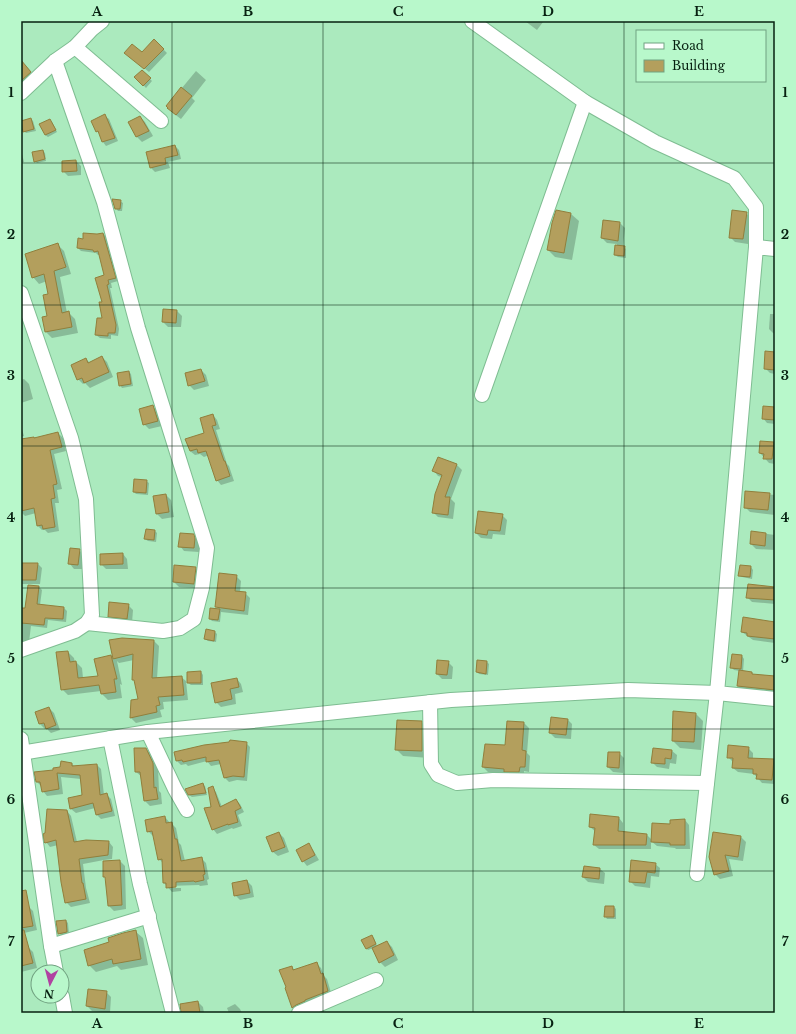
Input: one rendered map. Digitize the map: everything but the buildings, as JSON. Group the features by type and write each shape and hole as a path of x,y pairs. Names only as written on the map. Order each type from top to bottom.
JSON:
{"street":[{"path":"21,93 55,61 75,47 102,21"},
{"path":"472,21 585,102 655,142 734,178 756,207 756,247 717,693 696,874"},
{"path":"75,47 161,121"},
{"path":"55,61 104,202 138,328 207,548 202,588 194,619 180,628 163,631 87,623"},
{"path":"482,395 585,102"},
{"path":"756,247 775,249"},
{"path":"21,293 71,438 86,499 92,615 87,623 74,631 21,650"},
{"path":"22,753 148,732 451,700 628,690 717,693 775,699"},
{"path":"430,702 431,764 438,775 457,783 493,780 707,783"},
{"path":"148,732 175,789 187,810"},
{"path":"110,738 140,884 173,1013"},
{"path":"21,739 54,964"},
{"path":"51,946 149,916"},
{"path":"299,1013 376,980"}]}
